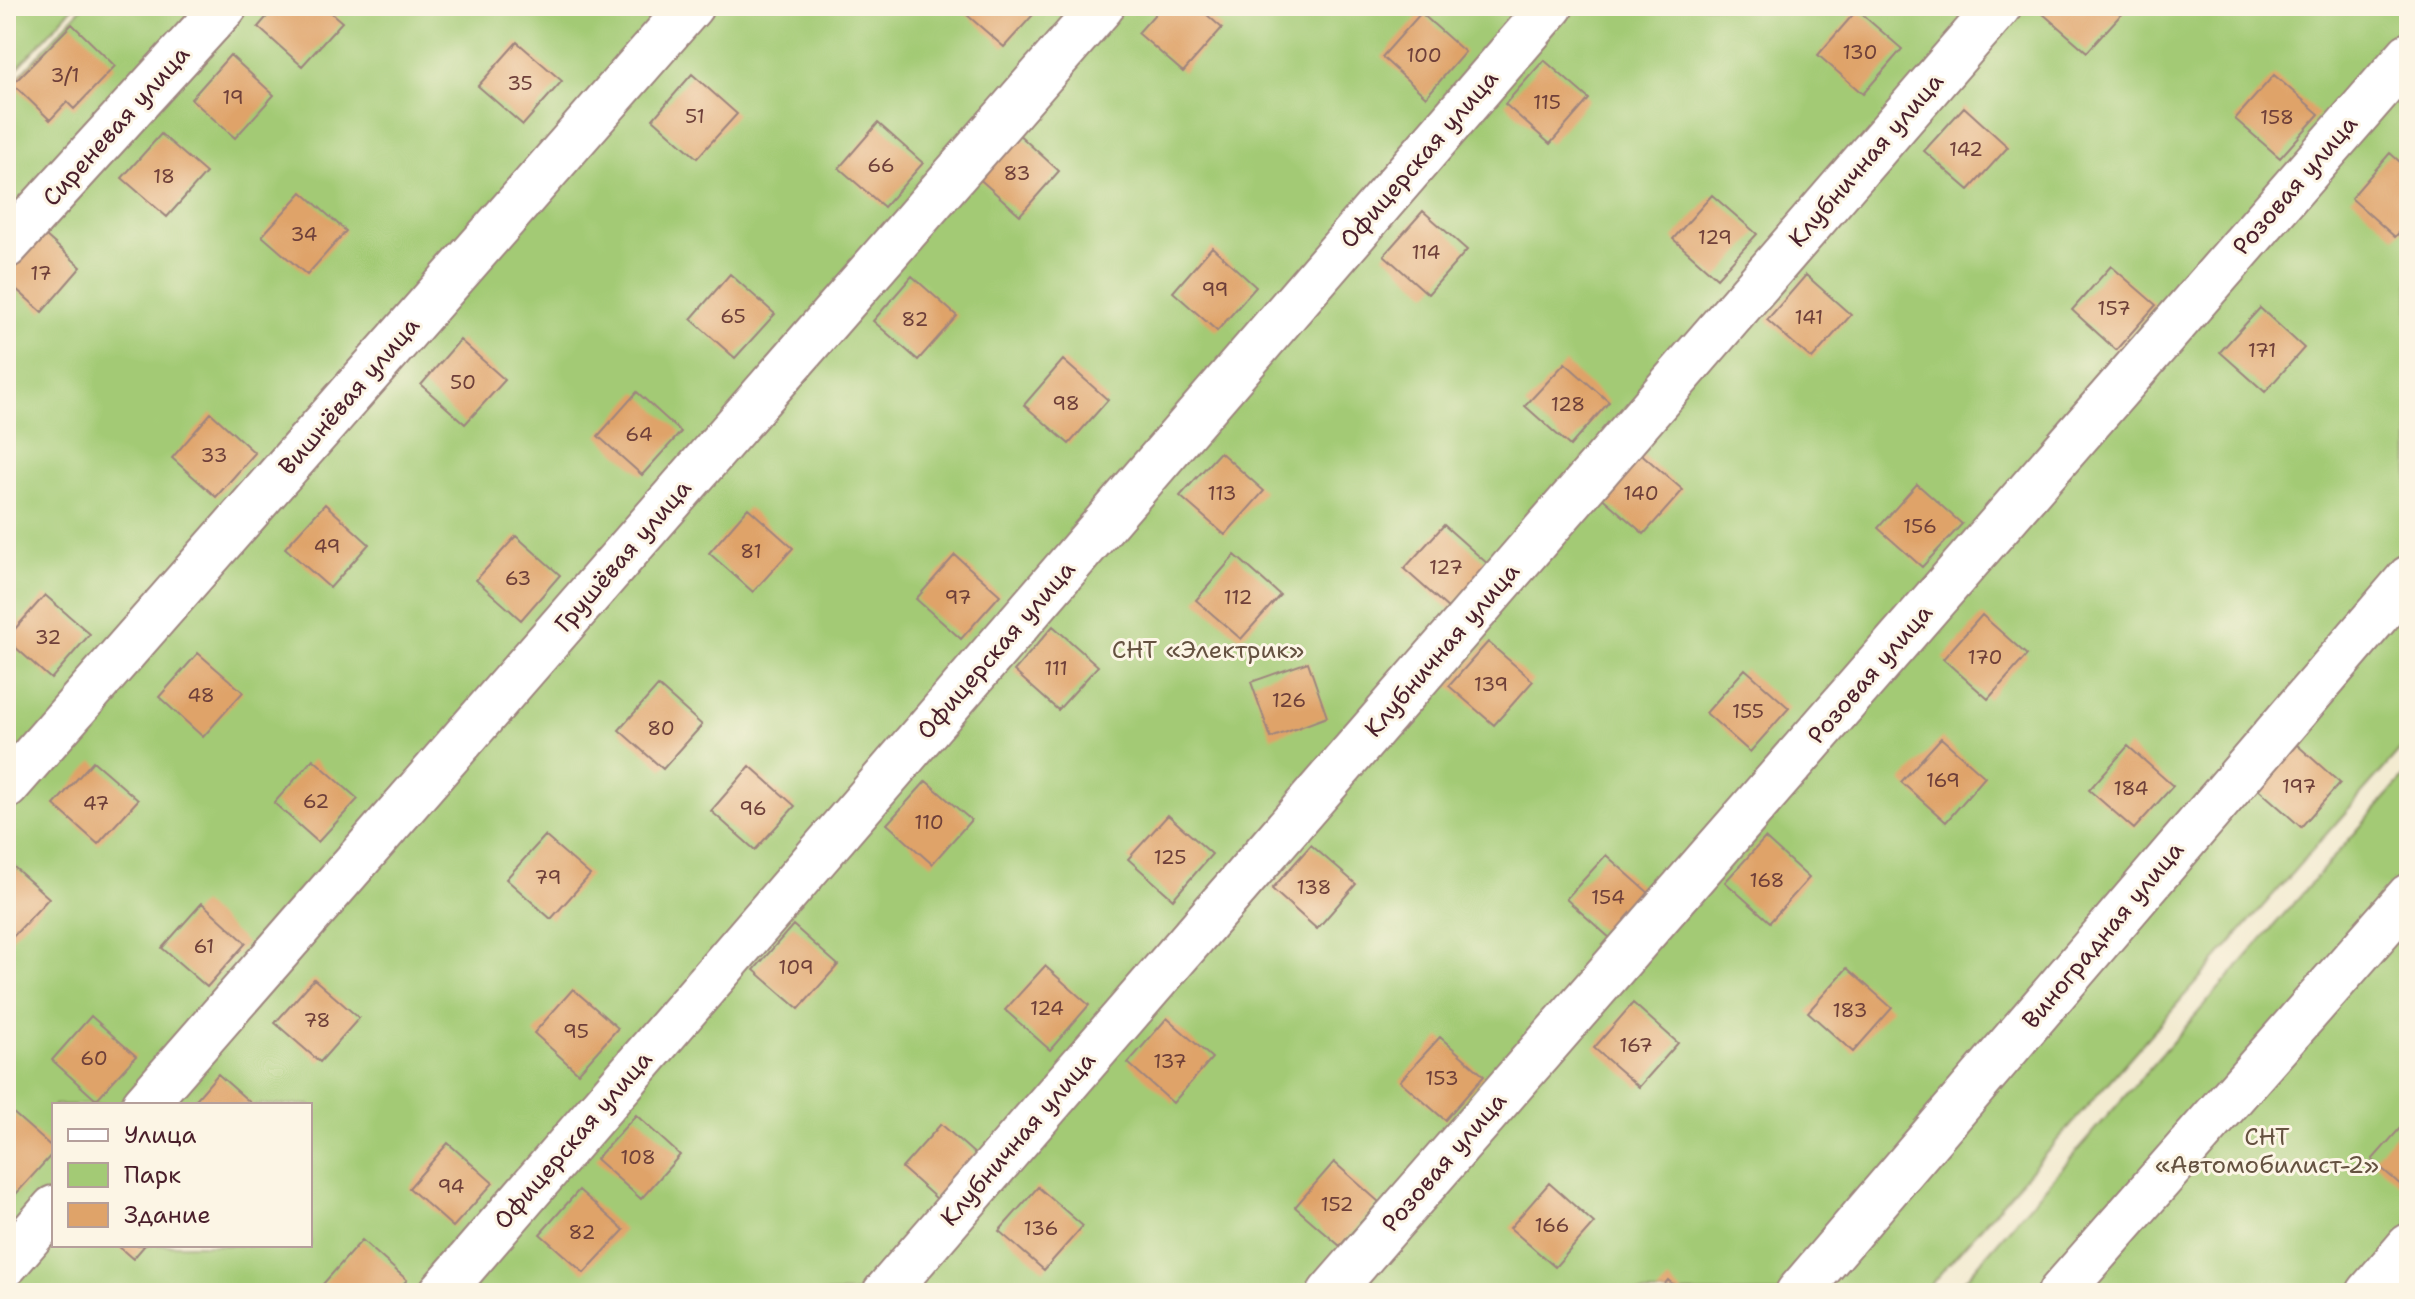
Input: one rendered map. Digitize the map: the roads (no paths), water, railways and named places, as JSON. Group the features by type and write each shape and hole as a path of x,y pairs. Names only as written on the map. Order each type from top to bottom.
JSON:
{"street":[{"name":"Сиреневая улица","path":"6,246 225,6"},
{"name":"Вишнёвая улица","path":"6,787 691,6"},
{"name":"Грушёвая улица","path":"146,1103 1102,6"},
{"name":"Офицерская улица","path":"441,1293 1551,6"},
{"name":"Клубничная улица","path":"885,1293 1999,6"},
{"name":"Розовая улица","path":"1330,1293 2409,55"},
{"name":"Виноградная улица","path":"1798,1293 2409,578"},
{"path":"2060,1293 2409,896"},
{"path":"6,1264 52,1210"},
{"path":"2369,1293 2409,1246"},
{"path":"6,1279 21,1293"}],"park label":[{"name":"СНТ «Электрик»","path":"1208,650"},
{"name":"СНТ «Автомобилист-2»","path":"2267,1151"}]}
